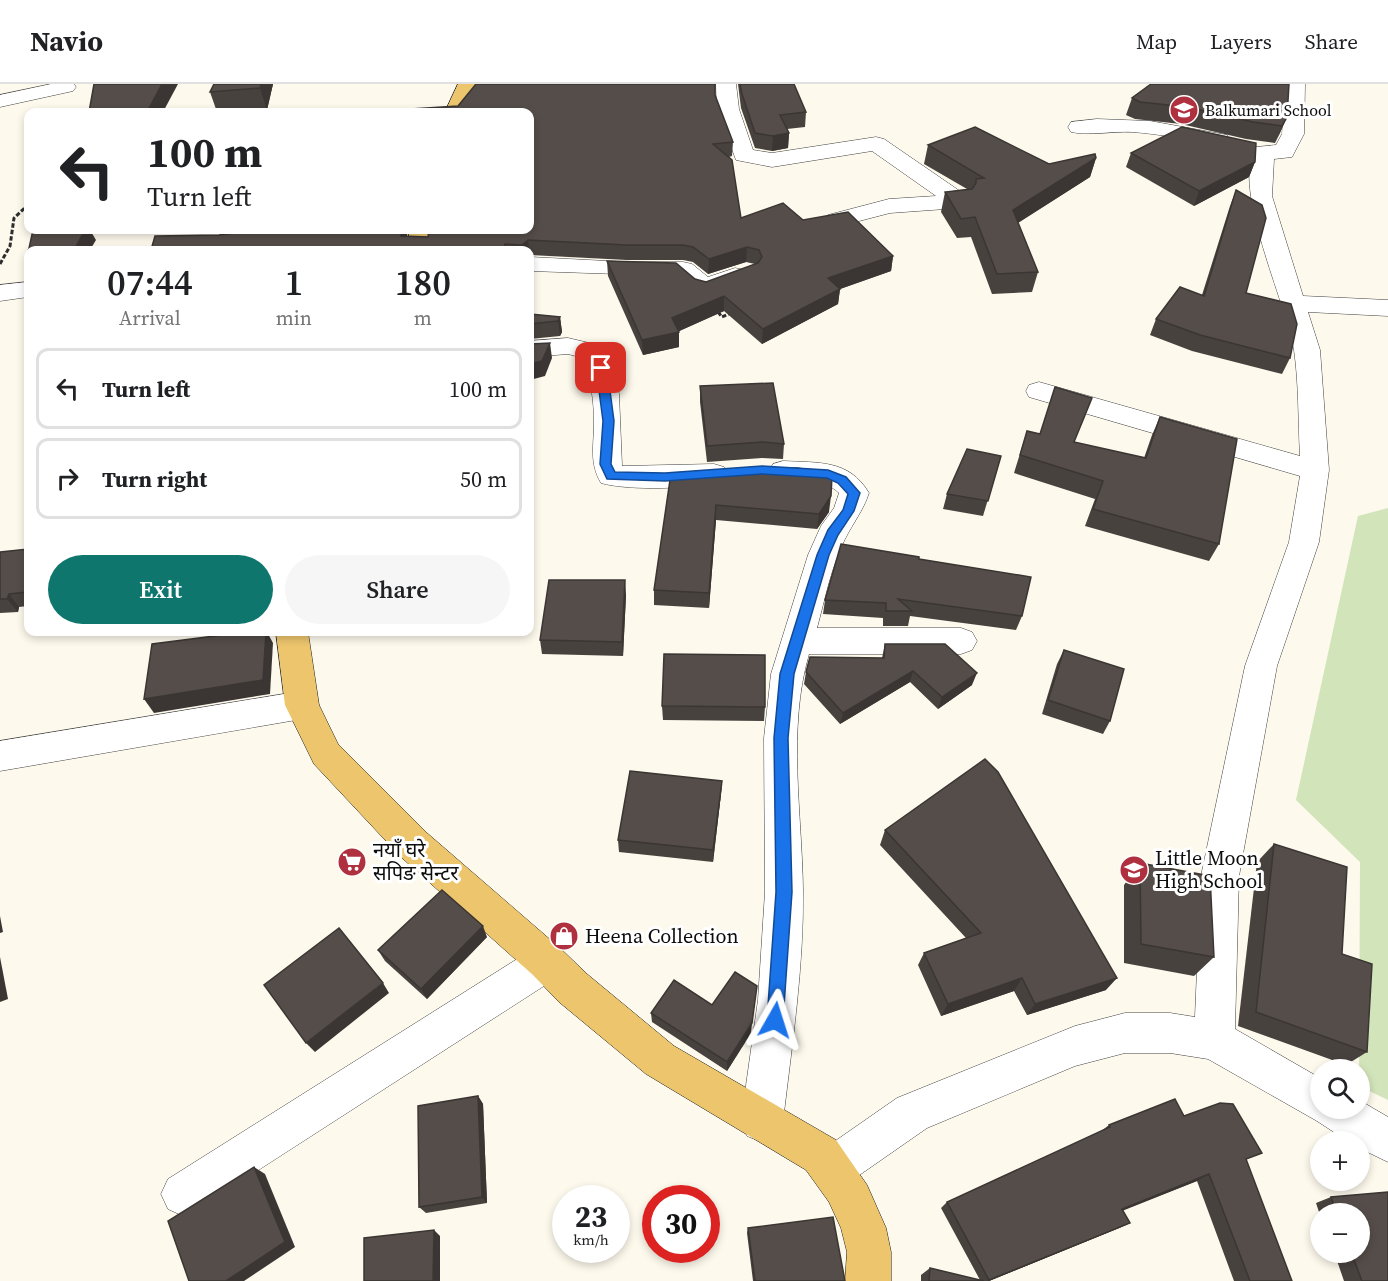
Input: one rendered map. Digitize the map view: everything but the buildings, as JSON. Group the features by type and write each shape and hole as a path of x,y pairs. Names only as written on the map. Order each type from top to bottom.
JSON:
{"main road":[{"path":"457,108 468,84"},
{"path":"293,636 302,705 326,754 414,845 547,962 573,988 660,1060 821,1155 833,1168 857,1212 869,1251 868,1281"}],"street":[{"path":"0,101 66,87 63,84"},
{"path":"726,84 728,109 744,154 772,160 876,144 959,201 889,206 836,220"},
{"path":"1079,127 1132,124 1161,127 1278,154 1287,148 1293,134 1295,84"},
{"path":"1214,1040 1220,876 1261,666 1304,542 1315,470 1307,350 1295,303 1261,196 1261,167 1264,152"},
{"path":"534,264 627,269 683,269 705,287 747,271"},
{"path":"0,293 24,290"},
{"path":"1295,303 1388,308"},
{"path":"534,349 568,346 593,352 601,368 608,421 605,464 611,476 665,477 751,471 828,474 842,480 854,493 848,511 832,534 823,555 787,674 781,738 784,892 778,1000 762,1121"},
{"path":"1039,391 1315,470"},
{"path":"797,641 961,641"},
{"path":"0,756 302,705"},
{"path":"183,1194 547,962"},
{"path":"833,1168 912,1113 1075,1046 1125,1033 1170,1033 1214,1040 1310,1095"},
{"path":"1351,1119 1388,1141"}],"path":[{"path":"0,264 10,246 14,218 24,209"}],"green space":[{"path":"1388,508 1388,1100 1370,1091 1370,1059 1359,1059 1360,862 1296,800 1358,516"}],"place":[{"name":"Balkumari School","path":"1184,110"},
{"name":"नयाँ घरे सपिङ सेन्टर","path":"352,862"},
{"name":"Little Moon High School","path":"1134,870"},
{"name":"Heena Collection","path":"564,936"}],"route":[{"path":"601,368 608,421 605,464 611,476 665,477 762,470 828,474 848,484 854,493 848,511 832,534 823,555 787,674 781,738 784,892 775,1020"}]}
